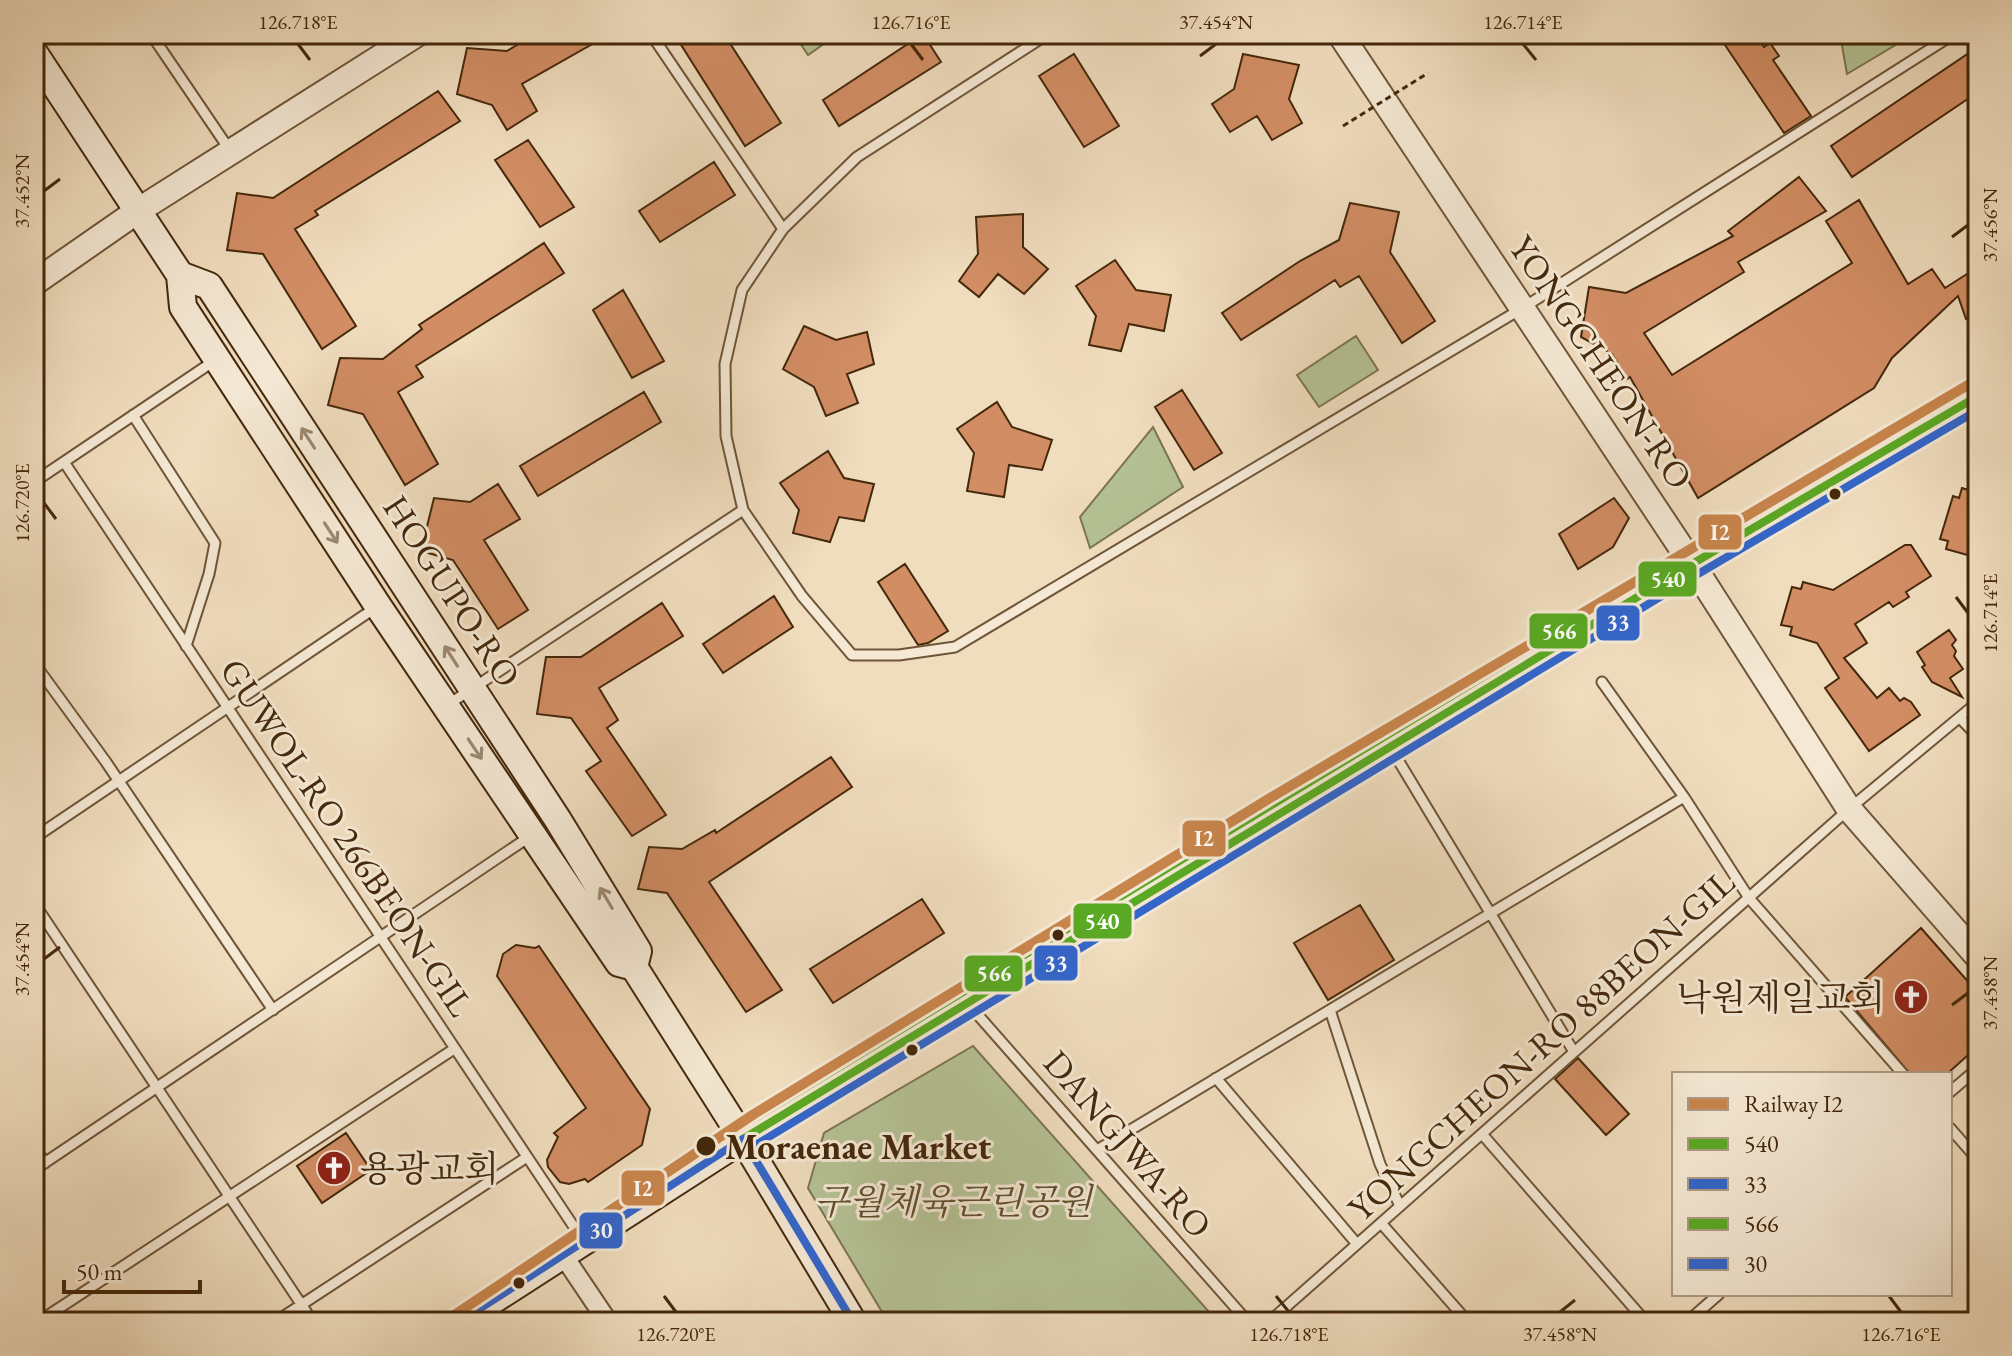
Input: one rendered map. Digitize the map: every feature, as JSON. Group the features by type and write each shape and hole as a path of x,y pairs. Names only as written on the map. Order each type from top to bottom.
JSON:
{"main road":[{"name":"HOGUPO-RO","path":"34,53 180,275 183,307 378,606 619,963 634,967 743,1139 853,1322"},
{"name":"HOGUPO-RO","path":"180,275 209,286 558,820 638,951 634,967"},
{"path":"459,1322 743,1139 1692,564 1978,396"}],"street":[{"path":"38,273 417,34"},
{"name":"YONGCHEON-RO","path":"1340,34 1692,564 1849,809 1978,957"},
{"path":"574,1248 608,1322"}],"lane":[{"path":"151,34 231,152"},
{"path":"651,34 783,229"},
{"path":"1048,34 857,157 783,229 742,290 725,364 726,436 743,510 802,596 852,655 899,655 955,647 1521,309 1954,34"},
{"path":"34,482 218,359"},
{"path":"133,415 215,543 209,574 186,646"},
{"name":"GUWOL-RO 266BEON-GIL","path":"64,462 527,1157 574,1248"},
{"path":"446,705 743,510"},
{"path":"34,838 378,606"},
{"path":"34,663 273,1010"},
{"path":"1602,682 1684,797 1749,898 1901,1072"},
{"name":"YONGCHEON-RO 88BEON-GIL","path":"1269,1322 1849,809 1978,702"},
{"path":"1960,718 1978,737"},
{"path":"1389,747 1574,1052"},
{"path":"1097,1150 1684,797"},
{"path":"34,1170 532,835"},
{"path":"34,903 313,1322"},
{"name":"DANGJWA-RO","path":"967,1003 1248,1322"},
{"path":"1330,1010 1380,1164 1400,1206"},
{"path":"38,1322 454,1049"},
{"path":"1952,1090 1978,1068"},
{"path":"1216,1078 1357,1244"},
{"path":"1952,1130 1978,1160"},
{"path":"1482,1134 1646,1322"},
{"path":"34,1146 45,1163"},
{"path":"275,1322 527,1157"},
{"path":"1381,1223 1468,1322"},
{"path":"1687,1322 1717,1296"}],"path":[{"path":"1343,126 1428,73"}],"green space":[{"path":"794,34 838,34 808,55"},
{"path":"1840,34 1914,34 1847,74"},
{"path":"1356,336 1378,370 1319,407 1297,375"},
{"path":"1153,427 1183,487 1090,548 1080,517"},
{"name":"구월체육근린공원","path":"973,1046 1218,1322 888,1322 808,1188 824,1133"}],"building":[{"path":"535,34 610,34 522,84 537,111 507,130 492,105 457,94 467,48 507,51"},
{"path":"688,34 724,34 781,123 745,146 678,40"},
{"path":"923,34 941,62 839,126 823,100"},
{"path":"1741,34 1756,34 1764,47 1770,43 1779,56 1773,60 1811,116 1784,133 1725,45"},
{"path":"1969,53 1978,66 1978,92 1852,177 1831,146"},
{"path":"1074,54 1119,126 1084,147 1039,76"},
{"path":"1243,54 1299,65 1289,99 1302,123 1272,140 1257,116 1230,132 1212,104 1234,89"},
{"path":"438,91 460,121 315,211 318,215 295,229 356,326 322,349 263,254 227,250 237,193 273,198"},
{"path":"528,140 574,207 540,227 495,160"},
{"path":"714,162 735,195 660,242 639,211"},
{"path":"1799,177 1826,211 1738,262 1744,272 1644,333 1672,375 1852,263 1826,221 1859,200 1908,284 1932,269 1945,288 1978,267 1978,310 1966,319 1958,296 1892,358 1874,388 1698,498 1630,377 1627,379 1612,354 1581,337 1589,287 1626,293 1733,236 1728,231"},
{"path":"1350,203 1399,212 1390,252 1435,321 1402,343 1359,276 1340,287 1335,280 1241,340 1222,313 1300,261 1339,240"},
{"path":"1023,214 1023,247 1048,269 1024,294 998,274 979,297 959,281 978,254 976,217"},
{"path":"544,243 564,273 416,366 423,377 398,392 438,464 405,485 363,414 328,405 340,358 383,359 422,329 419,325"},
{"path":"1115,260 1136,290 1171,295 1164,331 1129,324 1121,351 1089,345 1096,316 1076,286"},
{"path":"623,290 664,361 632,378 593,310"},
{"path":"804,326 836,340 867,332 874,364 847,374 858,403 826,416 814,387 783,369"},
{"path":"1182,390 1222,453 1194,470 1155,407"},
{"path":"644,392 661,422 538,496 520,466"},
{"path":"997,402 1012,427 1052,440 1042,470 1009,465 1004,497 967,491 974,453 957,429"},
{"path":"828,451 844,478 874,484 864,521 839,517 830,542 793,533 799,510 780,483"},
{"path":"498,484 520,519 484,540 528,610 498,629 453,560 421,551 434,498 470,502"},
{"path":"1962,488 1978,493 1978,558 1946,549 1948,541 1940,539 1953,496 1959,498"},
{"path":"1614,498 1629,518 1613,547 1578,569 1559,534"},
{"path":"1905,545 1911,545 1931,576 1906,592 1909,597 1893,607 1889,602 1855,624 1867,643 1844,658 1877,698 1889,688 1900,701 1904,698 1911,702 1920,715 1869,751 1825,688 1839,678 1817,643 1790,635 1792,627 1781,625 1792,587 1801,589 1803,582 1833,590"},
{"path":"905,564 948,631 928,643 918,645 878,582"},
{"path":"774,596 793,627 723,673 703,644"},
{"path":"662,603 683,636 599,688 618,720 607,728 666,815 632,836 586,771 601,761 571,718 537,714 546,657 581,657"},
{"path":"1949,630 1956,640 1952,645 1956,651 1954,656 1963,669 1950,678 1962,697 1932,682 1917,652"},
{"path":"831,757 852,787 709,882 782,990 746,1012 667,893 638,889 649,847 682,849 715,830 716,833"},
{"path":"922,899 944,933 833,1003 810,969"},
{"path":"1360,905 1394,960 1328,1000 1294,943"},
{"name":"낙원제일교회","path":"1921,928 1978,993 1978,1046 1949,1072 1908,1072 1845,997"},
{"path":"516,945 539,946 650,1109 642,1145 588,1182 585,1179 569,1184 560,1182 548,1167 547,1160 558,1137 554,1133 586,1108 497,976 503,954"},
{"path":"1578,1058 1629,1114 1606,1135 1555,1079"},
{"name":"용광교회","path":"346,1133 371,1170 322,1203 297,1166"}],"rail line":[{"name":"I2","path":"444,1322 754,1114 1270,798 1978,379"}],"transit line":[{"name":"566","path":"737,1129 1686,554 1972,386"},
{"name":"540","path":"743,1139 1692,564 1978,396"},
{"name":"33","path":"749,1149 1698,574 1978,410"},
{"name":"30","path":"743,1139 853,1322"},
{"name":"30","path":"459,1322 743,1139"}],"place":[{"name":"낙원제일교회","path":"1911,997"},
{"name":"Moraenae Market","path":"706,1146"},
{"name":"용광교회","path":"334,1168"}]}
